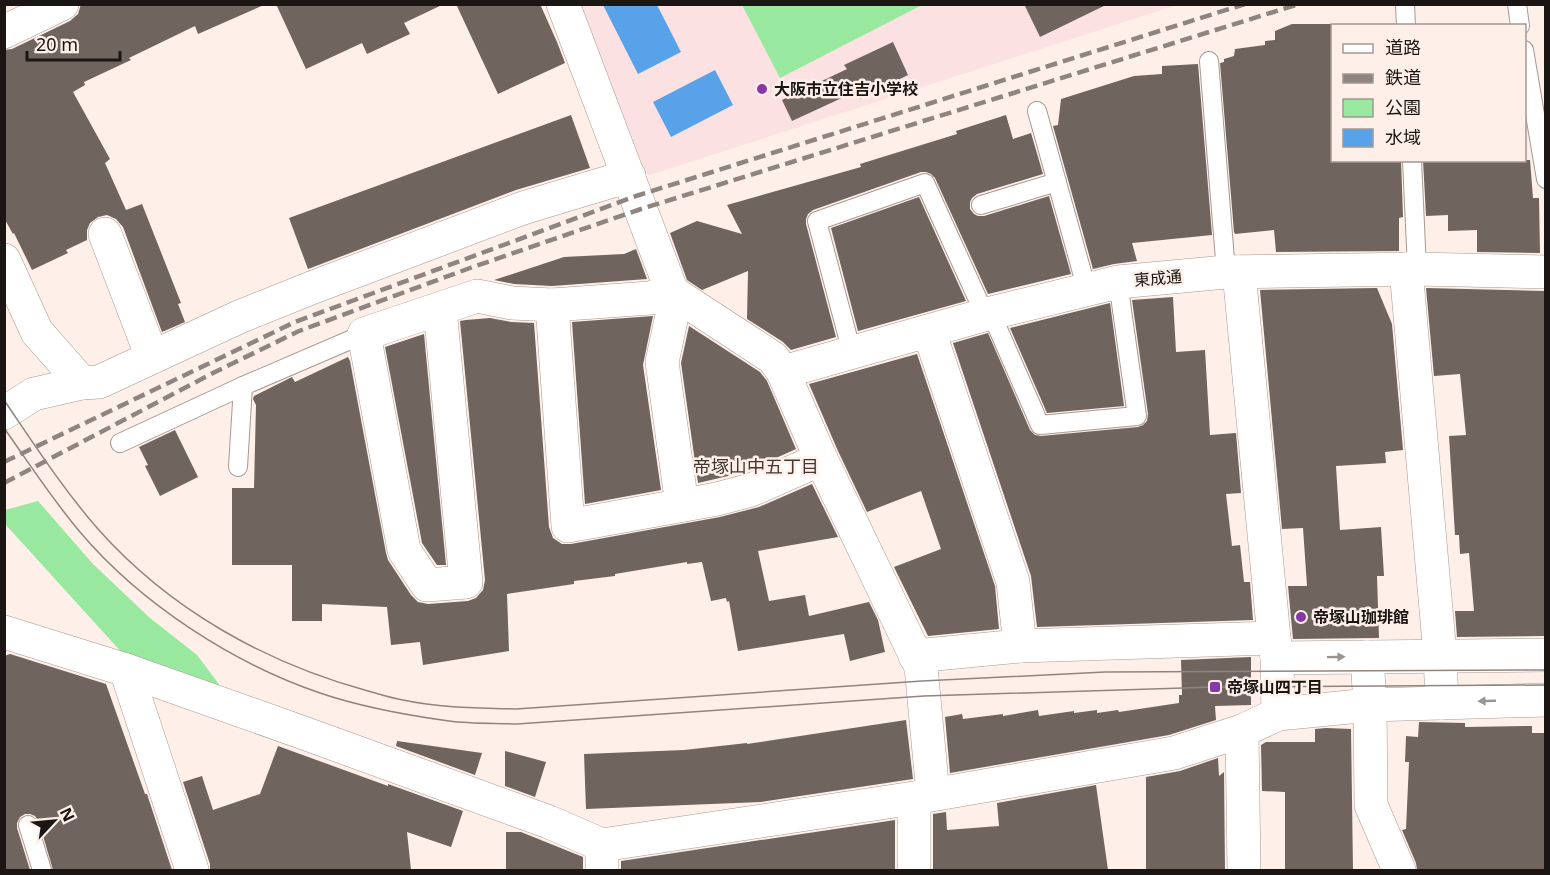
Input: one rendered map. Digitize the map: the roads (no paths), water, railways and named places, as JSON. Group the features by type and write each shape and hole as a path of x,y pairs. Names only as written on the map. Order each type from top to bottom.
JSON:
{"street":[{"path":"4,32 62,4"},
{"path":"563,4 672,291 673,311 662,362 682,505"},
{"path":"4,413 34,394 82,383 99,382 239,317 381,261 523,208 628,176"},
{"path":"105,234 152,357"},
{"path":"4,260 37,332 82,383"},
{"path":"1411,269 1442,703"},
{"name":"東成通","path":"783,372 988,314 1119,282 1232,272 1411,269 1545,272"},
{"path":"1232,272 1276,648 1278,714"},
{"path":"440,309 466,582 427,585 404,550 364,334 477,296 512,303 552,305 650,298 672,291"},
{"path":"672,291 773,358 783,372 821,459 921,667 923,796 914,870"},
{"path":"552,305 568,526 717,499 751,490 821,459"},
{"path":"929,331 1013,582 1020,646"},
{"path":"4,632 126,670 537,818 602,858 923,796 1174,753 1242,731 1278,714 1370,705 1545,700"},
{"path":"915,656 1020,646 1276,648 1367,657 1545,655"},
{"path":"1367,657 1371,805 1399,870"},
{"path":"126,670 192,870"},
{"path":"1242,731 1244,870"}],"lane":[{"path":"1405,4 1406,24"},
{"path":"1517,4 1520,24"},
{"path":"1209,61 1232,272"},
{"path":"1526,62 1545,178"},
{"path":"1037,111 1087,290"},
{"path":"1411,269 1412,162"},
{"path":"981,205 1057,182"},
{"path":"852,353 817,221 925,183 1040,425 1137,416 1119,282"},
{"path":"120,443 243,386 364,334"},
{"path":"238,466 243,386"},
{"path":"28,825 42,870"}],"water":[{"path":"603,5 657,5 681,52 638,74"},
{"path":"715,70 733,105 671,137 653,102"}],"tram line":[{"path":"4,400 61,482 98,529 126,558 187,608 221,630 292,665 368,691 417,703 516,709 922,681 1105,672 1546,670"},
{"path":"4,428 60,507 104,558 130,583 190,628 254,665 320,693 383,710 416,716 457,722 517,724 924,696 1215,687 1546,685"}],"railway":[{"path":"4,462 295,322 636,196 1245,4"},
{"path":"4,483 215,372 299,331 470,268 641,209 1299,4"}],"place":[{"name":"大阪市立住吉小学校","path":"762,89"},
{"name":"帝塚山珈琲館","path":"1301,617"},
{"name":"帝塚山四丁目","path":"1215,687"}],"district":[{"name":"帝塚山中五丁目","path":"756,466"}]}
